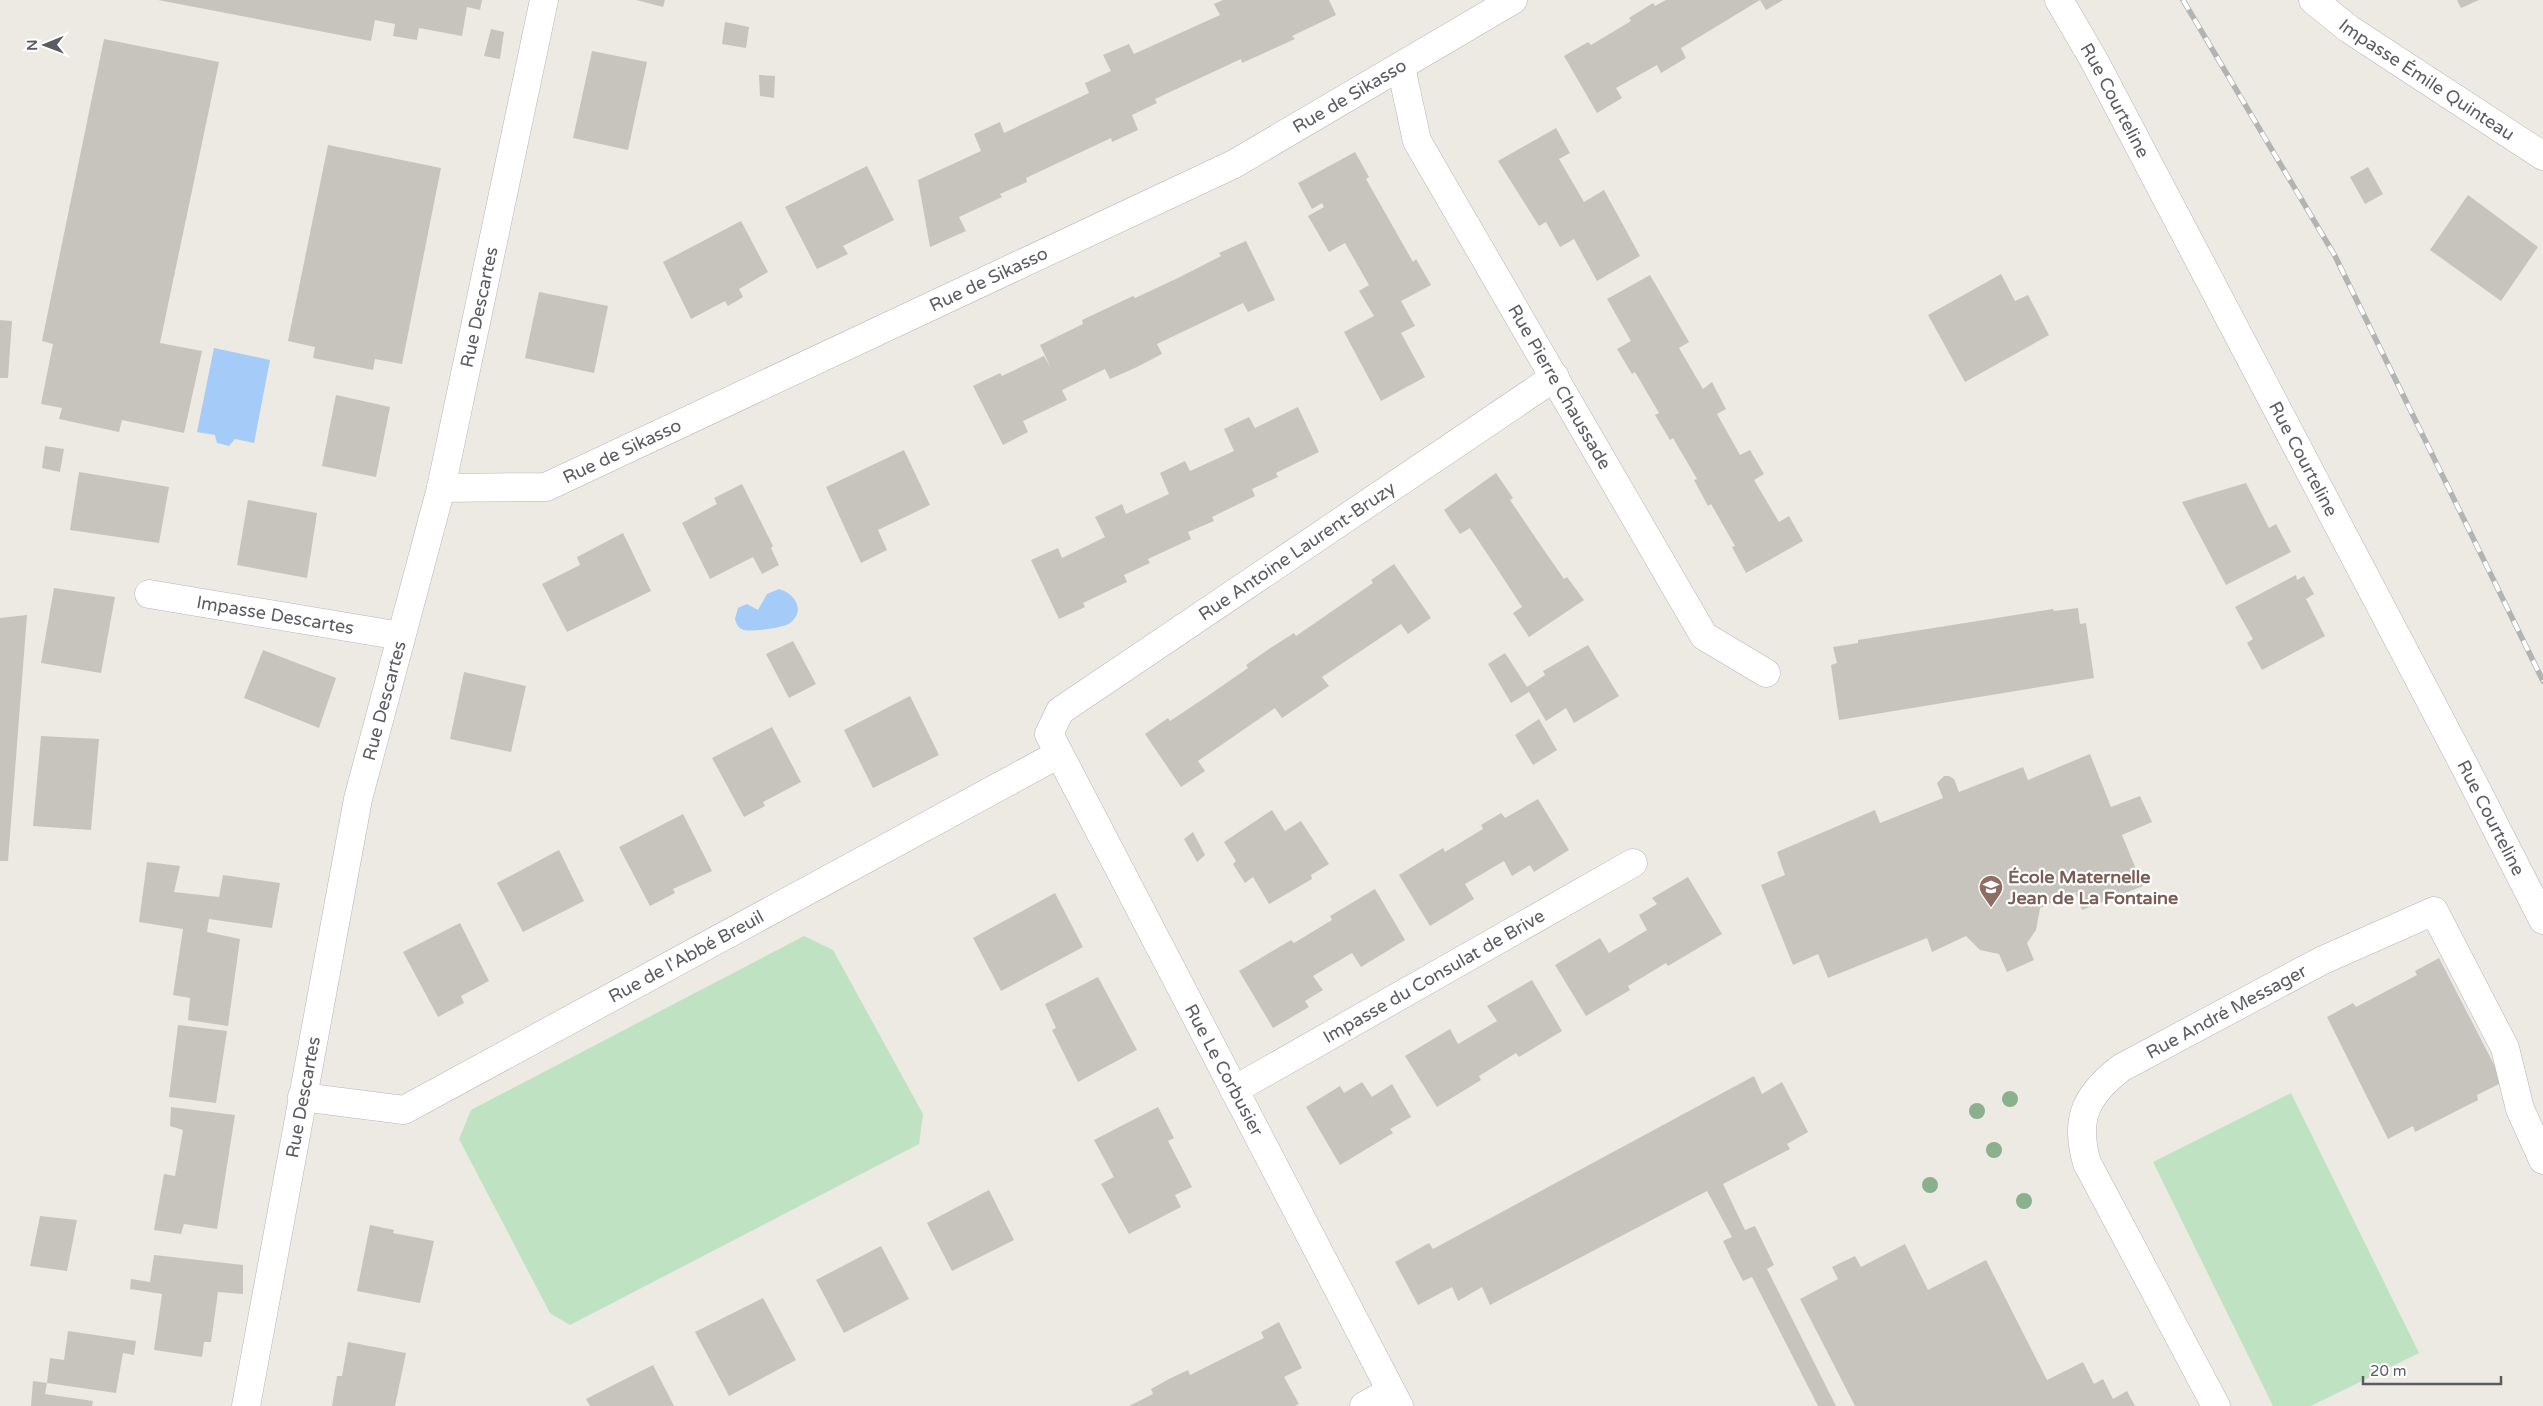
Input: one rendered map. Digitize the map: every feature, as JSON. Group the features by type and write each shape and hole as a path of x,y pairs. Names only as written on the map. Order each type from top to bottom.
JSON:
{"street":[{"name":"Rue Descartes","path":"246,1406 358,799 441,488 544,0"},
{"name":"Rue de Sikasso","path":"441,488 546,487 1234,164 1401,68 1513,0"},
{"name":"Rue Courteline","path":"2058,0 2095,62 2543,920"},
{"name":"Impasse Émile Quinteau","path":"2313,0 2349,29 2543,156"},
{"name":"Rue Pierre Chaussade","path":"1401,68 1417,141 1556,377 1704,636 1766,673"},
{"name":"Rue Antoine Laurent-Bruzy","path":"1054,744 1060,711 1556,377"},
{"name":"Impasse Descartes","path":"149,594 401,636"},
{"name":"Rue Le Corbusier","path":"1054,744 1395,1399"},
{"name":"Rue de l'Abbé Breuil","path":"302,1097 404,1110 1054,744"},
{"name":"Impasse du Consulat de Brive","path":"1234,1090 1633,863"},
{"name":"Rue André Messager","path":"2216,1406 2088,1163 2081,1141 2082,1121 2089,1101 2101,1084 2121,1068 2322,961 2434,910 2505,1048 2520,1109 2543,1160"},
{"path":"1364,1406 1395,1399"}],"green space":[{"path":"804,936 833,950 923,1114 919,1144 570,1325 550,1313 459,1139 471,1110"},
{"path":"2291,1093 2419,1353 2311,1406 2273,1406 2153,1162"}],"water":[{"path":"214,348 270,360 254,443 235,439 229,446 217,443 215,435 197,432"},
{"path":"779,589 794,598 798,608 795,618 790,623 760,630 748,630 739,627 735,619 738,608 747,604 758,610 767,594"}],"building":[{"path":"158,0 482,0 480,10 467,7 462,36 419,28 417,40 393,36 395,24 375,20 371,41"},
{"path":"636,0 665,0 663,7"},
{"path":"1223,0 1329,0 1336,15 1292,36 1295,39 1242,63 1241,59 1155,99 1157,103 1132,115 1138,130 1112,142 1111,138 1026,178 1027,182 1000,194 1002,197 959,217 966,231 930,247 918,180 981,151 974,134 1000,122 1004,133 1089,93 1085,83 1111,71 1103,55 1129,44 1134,54 1220,15 1214,4"},
{"path":"1666,0 1760,0 1681,48 1686,58 1661,73 1657,65 1616,88 1622,98 1597,113 1564,56 1588,42 1591,45 1631,21 1629,18 1653,3 1655,6"},
{"path":"1760,0 1783,0 1766,10"},
{"path":"2457,0 2479,0 2461,8"},
{"path":"725,22 749,27 746,48 722,44"},
{"path":"491,29 504,32 500,59 484,56"},
{"path":"104,39 219,62 160,343 202,351 184,433 122,420 119,432 59,419 62,408 41,404 53,344 42,341"},
{"path":"592,51 647,62 628,150 573,138"},
{"path":"759,75 775,76 774,98 760,96"},
{"path":"1556,128 1570,153 1559,159 1584,202 1604,190 1640,256 1597,281 1574,239 1560,247 1546,222 1539,226 1498,161"},
{"path":"328,145 441,168 402,364 375,359 373,370 313,358 315,347 288,341"},
{"path":"1355,152 1369,177 1366,179 1413,262 1416,259 1431,285 1401,301 1415,326 1401,333 1425,377 1381,401 1344,332 1374,316 1359,291 1369,285 1345,243 1329,252 1308,216 1324,207 1322,203 1312,209 1298,183"},
{"path":"867,166 894,220 843,246 848,254 817,269 785,207"},
{"path":"2368,167 2383,194 2365,204 2350,177"},
{"path":"2468,195 2538,247 2501,301 2430,250"},
{"path":"741,221 768,272 739,289 743,297 728,306 725,301 691,319 663,262"},
{"path":"1246,241 1275,300 1248,312 1243,303 1157,344 1162,354 1137,367 1110,379 1105,369 1062,390 1067,400 1023,421 1028,432 1003,445 973,386 1000,373 1002,376 1044,356 1051,368 1040,345 1083,324 1082,320 1133,296 1135,298 1178,278 1221,256 1219,253"},
{"path":"2001,274 2015,301 2028,295 2049,335 1965,382 1928,315"},
{"path":"1650,275 1689,342 1679,348 1703,389 1712,382 1726,409 1717,414 1740,455 1750,450 1764,474 1754,480 1779,522 1789,516 1803,541 1746,573 1732,547 1735,546 1711,504 1708,506 1694,480 1697,479 1673,438 1670,440 1655,415 1659,413 1635,372 1632,374 1617,349 1631,341 1607,299"},
{"path":"539,292 608,306 594,373 525,358"},
{"path":"0,320 12,321 8,378 0,378"},
{"path":"336,395 390,407 376,477 322,466"},
{"path":"1298,407 1319,452 1276,473 1278,477 1252,489 1255,496 1212,517 1214,521 1188,532 1191,539 1148,559 1150,563 1124,575 1127,582 1083,603 1085,607 1059,619 1031,560 1058,548 1062,558 1105,537 1095,517 1122,504 1126,514 1169,494 1160,473 1185,461 1190,471 1234,451 1224,429 1249,417 1255,428"},
{"path":"45,446 64,449 60,472 42,468"},
{"path":"904,450 930,505 878,530 887,550 861,563 826,487"},
{"path":"79,472 169,487 159,543 70,530"},
{"path":"1496,473 1513,498 1510,500 1564,579 1567,577 1584,600 1529,637 1513,613 1522,607 1470,528 1460,534 1444,510"},
{"path":"2246,483 2269,528 2276,524 2291,552 2226,585 2182,502"},
{"path":"742,484 773,546 771,548 779,565 762,574 753,557 710,579 682,523 717,504 714,498"},
{"path":"248,500 317,513 307,578 237,565"},
{"path":"623,533 651,591 567,632 542,584 580,565 577,557"},
{"path":"1394,564 1431,618 1408,634 1401,624 1322,677 1329,686 1282,718 1275,708 1198,761 1205,771 1181,787 1145,734 1168,718 1170,721 1209,695 1248,668 1246,665 1269,649 1294,633 1296,636 1373,583 1371,580"},
{"path":"2296,575 2297,580 2304,576 2314,594 2306,599 2325,636 2262,670 2247,643 2253,639 2235,607"},
{"path":"54,588 115,597 101,673 41,663"},
{"path":"2078,608 2080,624 2086,623 2094,678 1839,720 1831,665 1837,663 1833,647 1858,643 1858,640 2053,609 2054,611"},
{"path":"27,615 8,861 0,861 0,618"},
{"path":"793,641 816,684 789,698 766,654"},
{"path":"1588,645 1619,696 1574,723 1566,708 1546,721 1529,692 1511,703 1488,664 1505,653 1527,687 1545,675 1543,671"},
{"path":"263,650 336,678 319,728 244,698"},
{"path":"464,672 526,686 511,752 450,739"},
{"path":"910,696 939,755 873,788 844,730"},
{"path":"1539,719 1557,750 1533,765 1515,735"},
{"path":"772,727 801,782 763,802 765,806 744,817 712,758"},
{"path":"41,736 99,739 91,830 33,826"},
{"path":"2090,754 2111,807 2140,796 2152,822 2122,835 2143,886 2082,910 2075,892 2040,908 2036,930 2027,943 2034,960 2007,972 1999,954 1980,950 1966,936 1932,952 1927,938 1828,978 1818,954 1793,965 1761,885 1785,875 1777,852 1875,810 1880,823 1943,798 1937,783 1944,776 1954,779 1959,792 2023,767 2028,780"},
{"path":"1538,799 1569,850 1534,872 1530,865 1512,876 1504,861 1465,884 1474,899 1430,926 1399,875 1443,848 1445,852 1483,829 1481,825 1501,813 1505,818"},
{"path":"1272,810 1285,831 1301,821 1329,864 1311,875 1312,879 1269,904 1253,877 1245,883 1233,864 1236,861 1224,842"},
{"path":"683,814 712,871 673,889 675,893 650,906 619,847"},
{"path":"1193,832 1205,855 1197,862 1184,839"},
{"path":"559,850 584,901 523,932 497,883"},
{"path":"147,862 180,866 174,892 219,897 223,875 280,883 272,928 209,919 207,932 240,939 228,1026 188,1020 190,998 173,995 183,929 139,922"},
{"path":"1688,877 1722,934 1668,966 1666,963 1628,986 1630,990 1586,1016 1555,965 1600,938 1609,953 1647,930 1639,915 1657,904 1652,898"},
{"path":"1375,889 1405,940 1361,967 1352,953 1313,976 1323,990 1305,1001 1309,1007 1273,1028 1239,971 1291,940 1294,943 1332,920 1330,916"},
{"path":"1055,893 1083,947 1001,991 973,938"},
{"path":"460,923 489,981 461,996 464,1003 438,1017 403,952"},
{"path":"2439,958 2503,1082 2477,1095 2478,1100 2415,1132 2413,1126 2388,1139 2327,1017 2353,1003 2356,1007 2417,975 2415,971"},
{"path":"1098,977 1137,1050 1078,1082 1052,1030 1056,1028 1045,1004"},
{"path":"1532,980 1562,1031 1519,1057 1516,1053 1479,1076 1481,1080 1437,1107 1405,1056 1450,1029 1458,1044 1497,1021 1487,1006"},
{"path":"178,1025 227,1031 216,1103 169,1097"},
{"path":"1754,1076 1762,1094 1782,1082 1808,1132 1787,1144 1790,1149 1723,1184 1745,1230 1755,1226 1774,1265 1767,1269 1836,1406 1818,1406 1752,1277 1743,1281 1723,1241 1732,1237 1707,1191 1490,1305 1482,1287 1458,1301 1452,1287 1418,1305 1395,1262 1429,1243 1433,1249"},
{"path":"1362,1082 1372,1097 1392,1084 1411,1117 1390,1129 1393,1133 1340,1165 1306,1107 1340,1086 1344,1093"},
{"path":"171,1107 235,1115 217,1229 184,1224 181,1234 154,1230 164,1174 175,1176 183,1130 170,1126"},
{"path":"1158,1107 1174,1138 1168,1141 1192,1187 1175,1195 1181,1207 1129,1234 1101,1184 1114,1177 1094,1140"},
{"path":"989,1190 1014,1240 952,1271 927,1223"},
{"path":"40,1216 77,1220 67,1271 30,1266"},
{"path":"370,1225 394,1230 393,1233 434,1241 420,1303 357,1291"},
{"path":"1905,1244 1928,1290 1986,1260 2047,1380 2083,1362 2094,1384 2103,1379 2113,1399 2127,1391 2135,1406 1855,1406 1800,1299 1838,1279 1832,1267 1855,1256 1861,1267"},
{"path":"881,1246 909,1299 844,1333 816,1280"},
{"path":"154,1255 243,1265 243,1294 218,1292 211,1342 204,1342 202,1357 154,1350 162,1294 130,1289 131,1279 150,1282"},
{"path":"763,1298 796,1360 729,1396 695,1332"},
{"path":"1279,1322 1302,1368 1284,1377 1299,1404 1295,1406 1129,1406 1153,1394 1151,1389 1169,1379 1188,1370 1190,1375 1264,1338 1261,1332"},
{"path":"68,1331 136,1341 134,1355 123,1353 116,1393 47,1383 50,1358 64,1360"},
{"path":"348,1342 406,1353 395,1406 332,1406 337,1376 342,1376"},
{"path":"653,1365 674,1406 590,1406 586,1399"},
{"path":"33,1381 47,1383 45,1394 93,1401 92,1406 31,1406"}],"railway":[{"path":"2183,0 2335,256 2543,681"}],"place":[{"name":"École Maternelle Jean de La Fontaine","path":"1991,908"}]}
